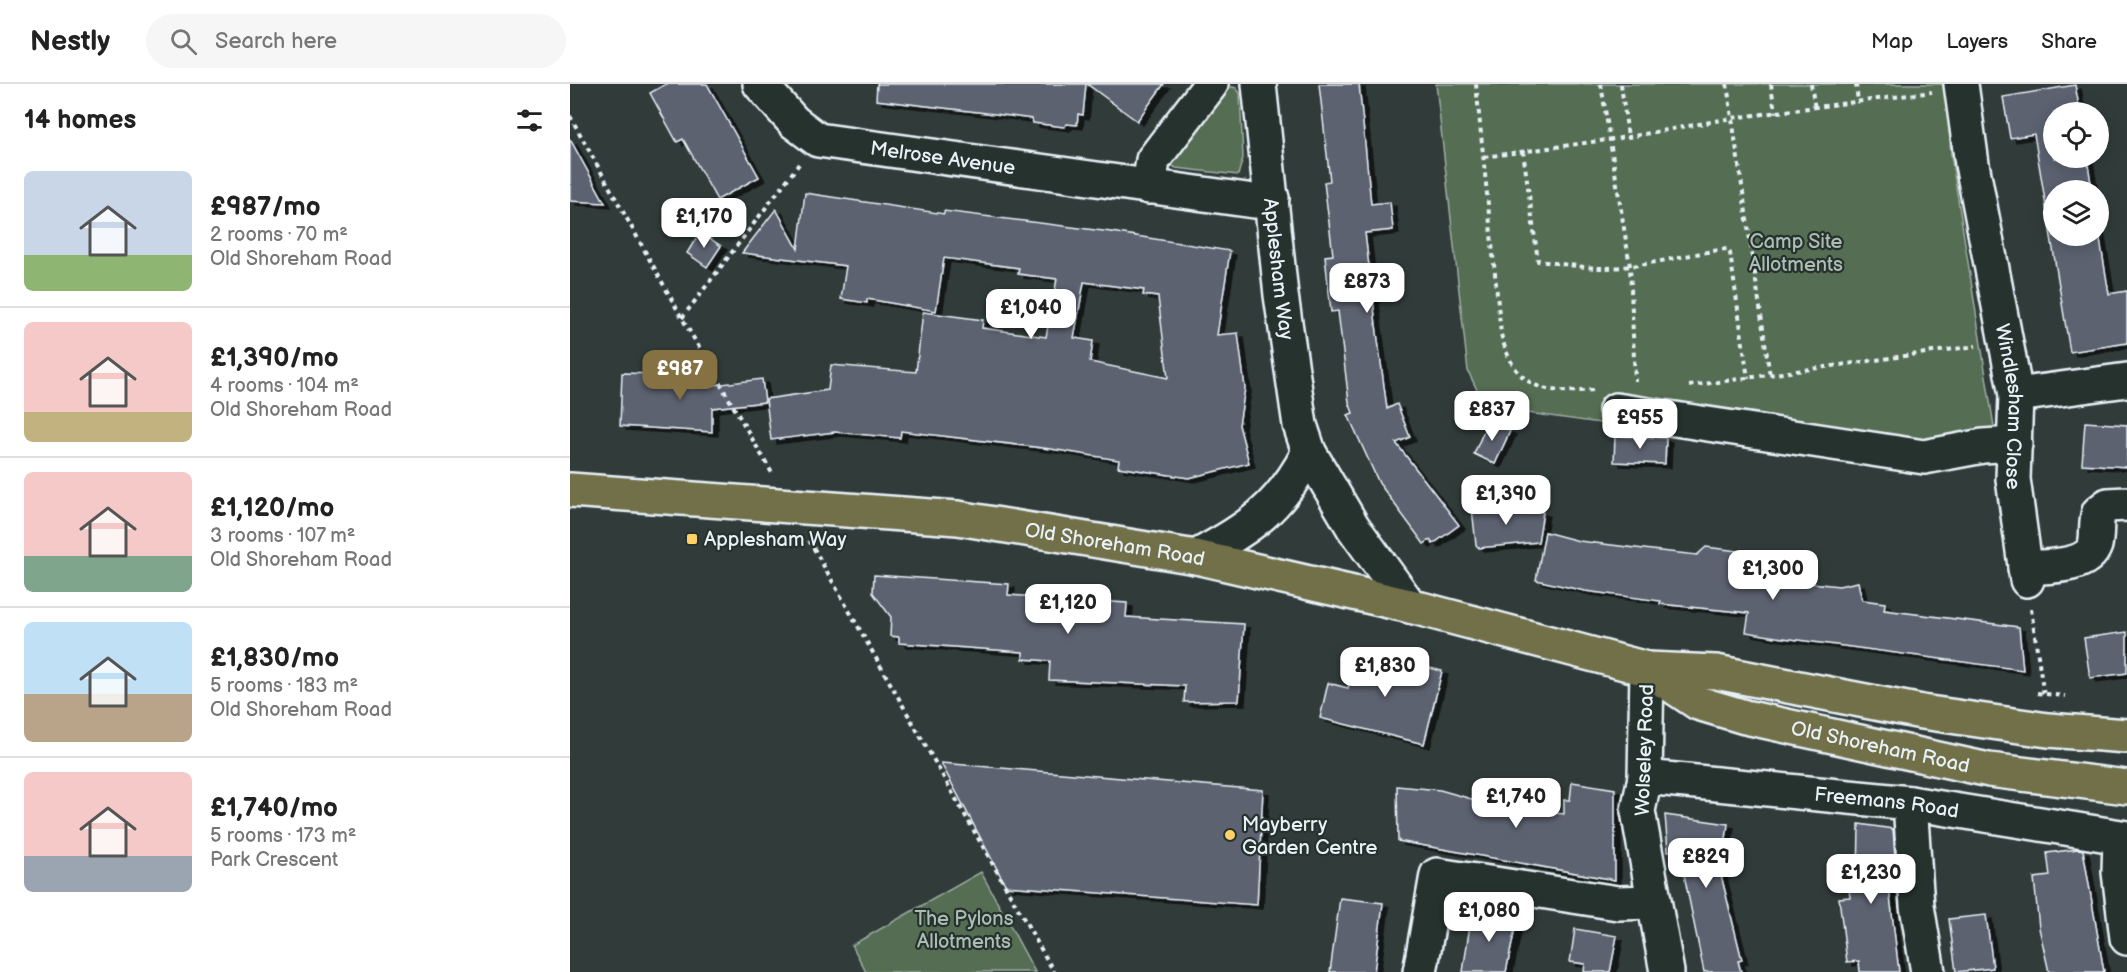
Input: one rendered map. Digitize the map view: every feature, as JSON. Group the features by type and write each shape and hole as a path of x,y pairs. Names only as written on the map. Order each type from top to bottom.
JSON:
{"main road":[{"name":"Old Shoreham Road","path":"570,490 958,518 1196,557 1410,606 1647,669 1716,672 1922,712 2048,730 2127,736"},
{"name":"Old Shoreham Road","path":"1647,669 1698,703 1744,717 1989,770 2127,787"}],"street":[{"name":"Melrose Avenue","path":"760,84 794,123 818,140 1254,201 1272,198"},
{"path":"1149,187 1154,160 1211,84"},
{"name":"Applesham Way","path":"1259,84 1300,425 1309,452 1353,527 1410,606"},
{"name":"Windlesham Close","path":"1962,85 1972,164 2016,395 2013,479 2026,574"},
{"path":"2016,395 2127,380"},
{"path":"1617,396 1924,457 2015,444"},
{"path":"1196,557 1237,535 1272,507 1298,473 1309,452"},
{"path":"2026,574 2085,558 2093,549 2096,541 2099,512 2108,505 2127,504"},
{"name":"Wolseley Road","path":"1647,669 1645,777 1638,811 1667,972"},
{"name":"Freemans Road","path":"1645,777 1910,803 2123,838"},
{"path":"1910,803 1917,906 1928,972"},
{"path":"2123,838 2119,872 2127,938"},
{"path":"1420,972 1437,874 1618,903 1653,902"}],"path":[{"path":"1476,84 1501,334 1507,357 1525,379 1543,387 1555,391 1617,396 1630,266 1601,84"},
{"path":"1621,84 1628,137"},
{"path":"1727,84 1770,376"},
{"path":"1771,84 1775,113"},
{"path":"1811,84 1815,109"},
{"path":"1856,84 1858,103"},
{"path":"1484,157 1628,137 1732,118 1918,96 1962,85"},
{"path":"570,116 1053,972"},
{"path":"682,318 818,140"},
{"path":"1524,151 1538,261 1598,268 1630,266 1688,253 1727,249 1730,253 1748,379"},
{"path":"1685,387 1981,345 2007,339"},
{"path":"2026,574 2048,730"}],"green space":[{"name":"Camp Site Allotments","path":"1436,84 1946,84 1951,155 1995,433 1935,443 1609,397 1607,424 1491,408 1480,396 1468,371"},
{"path":"1224,85 1236,88 1240,93 1243,158 1238,175 1176,168 1171,165 1169,159"},
{"name":"The Pylons Allotments","path":"981,872 1035,972 866,972 852,945"}],"building":[{"path":"666,84 707,84 759,177 717,200 683,139 677,142 650,93"},
{"path":"877,84 1086,84 1083,115 1078,114 1077,125 1067,124 1064,127 1033,123 1032,119 876,100"},
{"path":"1087,84 1164,84 1137,121"},
{"path":"1319,84 1359,84 1371,204 1390,202 1393,230 1365,233 1376,325 1387,409 1397,404 1410,437 1396,443 1459,525 1433,544 1430,540 1424,544 1379,483 1348,415 1353,413 1349,402 1338,311 1331,312 1325,256 1333,255 1324,182 1330,181"},
{"path":"2075,85 2078,102 2043,102 2043,168 2089,168 2090,180 2043,180 2043,188 2034,134 2010,138 2003,97"},
{"path":"570,139 605,203 570,201"},
{"path":"805,193 944,214 944,211 1111,232 1230,251 1217,335 1238,333 1245,388 1239,425 1249,463 1189,478 1118,467 1119,460 1051,449 901,431 900,438 835,432 771,440 766,399 828,390 831,365 916,372 923,312 983,320 982,328 1046,337 1057,279 1018,274 1019,268 944,258 936,311 867,299 867,303 841,299 846,266 742,253 776,209 798,249","holes":["1084,282 1144,290 1143,295 1158,297 1168,378 1090,362 1093,341 1074,338"]},
{"path":"700,232 721,246 707,267 687,253"},
{"path":"2052,246 2101,246 2109,294 2127,291 2127,343 2070,352"},
{"path":"622,373 690,375 690,388 762,379 765,402 712,408 712,432 620,426"},
{"path":"1488,421 1510,431 1495,464 1474,454"},
{"path":"2085,422 2127,425 2127,467 2082,464"},
{"path":"1615,436 1666,438 1665,464 1614,462"},
{"path":"1499,505 1543,512 1538,542 1479,548 1476,545 1472,508"},
{"path":"1545,532 1579,541 1697,555 1706,547 1762,554 1762,561 1775,562 1773,579 1839,586 1858,582 1862,600 1885,603 1884,610 2019,627 2023,670 1746,632 1749,613 1660,604 1661,601 1585,591 1536,580"},
{"path":"874,575 1009,584 1008,595 1127,603 1126,617 1244,624 1239,701 1184,702 1185,686 1049,680 1050,661 1023,659 1023,652 899,643 899,637 890,636 891,617 873,593"},
{"path":"2127,632 2127,673 2090,678 2084,638"},
{"path":"1358,650 1442,671 1424,744 1320,718 1328,683 1348,688"},
{"path":"941,763 1263,790 1257,905 1006,886"},
{"path":"1572,782 1615,789 1615,880 1398,841 1397,786 1440,790 1503,808 1564,814 1564,800 1570,800"},
{"path":"1665,815 1728,824 1721,875 1742,960 1738,961 1741,972 1704,972 1679,850 1668,851"},
{"path":"1859,824 1893,829 1896,872 1887,871 1899,972 1860,972 1859,961 1847,962 1839,898 1850,897 1848,882 1858,881"},
{"path":"2083,850 2104,972 2049,972 2039,928 2034,878 2050,876 2047,853"},
{"path":"1340,898 1383,903 1374,972 1330,972"},
{"path":"1472,911 1517,919 1506,972 1463,972"},
{"path":"1986,915 1993,968 1956,972 1949,919"},
{"path":"1575,929 1617,936 1610,972 1584,972 1585,964 1570,962"}],"place":[{"name":"Applesham Way","path":"692,539"},
{"name":"Mayberry Garden Centre","path":"1230,835"}]}
